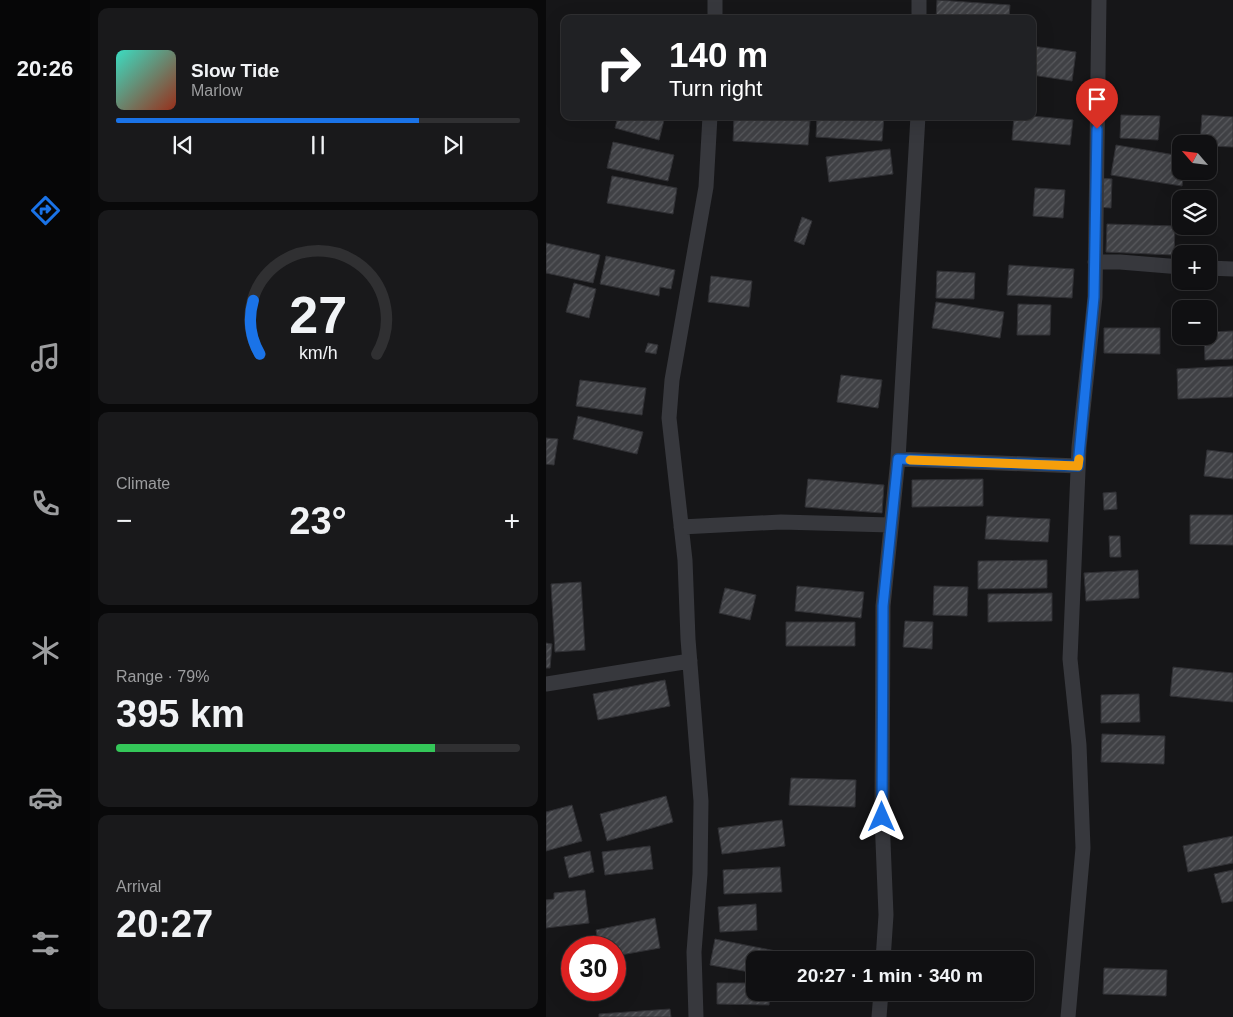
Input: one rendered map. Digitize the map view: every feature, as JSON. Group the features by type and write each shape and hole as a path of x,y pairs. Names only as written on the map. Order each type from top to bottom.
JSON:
{"street":[{"path":"714,15 715,0"},
{"path":"919,0 919,15"},
{"path":"1068,1017 1082,848 1079,745 1070,659 1078,466 1094,297 1098,0"},
{"path":"696,1017 694,952 700,874 701,801 690,661 685,560 669,418 672,380 706,187 710,120"},
{"path":"884,951 886,915 882,817 883,606 898,459 918,120"},
{"path":"1095,262 1172,266"},
{"path":"1217,268 1233,269"},
{"path":"898,459 1078,466"},
{"path":"681,527 781,522 891,525"},
{"path":"546,684 690,661"},
{"path":"879,1017 880,1001"}],"building":[{"path":"937,0 1010,5 1009,15 936,15"},
{"path":"1036,47 1076,52 1072,81 1036,76"},
{"path":"1121,115 1160,116 1158,140 1120,138"},
{"path":"1202,115 1233,117 1233,147 1217,146 1217,135 1201,135"},
{"path":"1036,116 1073,120 1070,145 1012,140 1014,120 1036,120"},
{"path":"617,120 664,120 659,140 615,128"},
{"path":"734,120 810,121 808,145 733,141"},
{"path":"817,120 884,120 882,141 816,137"},
{"path":"613,142 674,155 668,181 607,168"},
{"path":"1116,145 1172,154 1172,180 1183,180 1182,186 1111,175"},
{"path":"890,149 893,174 829,182 826,157"},
{"path":"612,176 677,188 673,214 607,203"},
{"path":"1099,178 1112,179 1111,208 1098,207"},
{"path":"1035,188 1065,190 1063,218 1033,216"},
{"path":"802,217 812,221 804,245 794,241"},
{"path":"1107,224 1172,226 1172,235 1175,235 1172,255 1106,252"},
{"path":"546,243 600,255 593,283 546,273"},
{"path":"606,256 675,270 671,289 660,287 659,296 600,284"},
{"path":"1009,265 1074,269 1072,298 1007,295"},
{"path":"937,271 975,273 974,299 936,298"},
{"path":"711,276 752,281 749,307 708,302"},
{"path":"574,283 596,289 589,318 566,312"},
{"path":"936,302 1004,312 1000,338 932,328"},
{"path":"1018,304 1051,305 1050,335 1017,335"},
{"path":"1104,328 1160,328 1160,354 1104,353"},
{"path":"1233,331 1233,359 1205,360 1204,345 1217,345 1217,332"},
{"path":"648,343 658,345 656,354 645,352"},
{"path":"1233,366 1233,397 1178,399 1177,369"},
{"path":"841,375 882,380 878,408 837,402"},
{"path":"580,380 646,388 642,415 576,406"},
{"path":"578,416 643,432 637,454 573,439"},
{"path":"546,438 558,439 554,465 546,464"},
{"path":"1207,450 1233,453 1233,479 1204,476"},
{"path":"808,479 884,485 882,513 805,507"},
{"path":"983,479 983,506 912,507 912,480"},
{"path":"1116,492 1117,509 1104,510 1103,493"},
{"path":"1190,515 1233,515 1233,545 1190,544"},
{"path":"987,516 1050,519 1048,542 985,539"},
{"path":"1109,536 1120,536 1121,557 1110,557"},
{"path":"1047,560 1047,588 978,589 978,561"},
{"path":"1138,570 1139,598 1086,601 1084,573"},
{"path":"581,582 585,650 555,652 551,584"},
{"path":"797,586 864,592 861,618 795,611"},
{"path":"934,586 968,587 967,616 933,615"},
{"path":"725,588 756,595 750,620 719,613"},
{"path":"1052,593 1052,621 988,622 988,594"},
{"path":"905,621 933,622 932,649 903,647"},
{"path":"786,622 855,622 855,646 786,646"},
{"path":"546,643 552,644 550,668 546,668"},
{"path":"1173,667 1233,673 1233,702 1170,696"},
{"path":"665,680 670,706 598,720 593,694"},
{"path":"1139,694 1140,722 1101,723 1101,695"},
{"path":"1102,734 1165,736 1164,764 1101,762"},
{"path":"791,778 856,780 855,807 789,805"},
{"path":"666,796 673,822 607,841 600,814"},
{"path":"572,805 582,841 546,851 546,812"},
{"path":"782,820 785,846 722,854 718,828"},
{"path":"1233,836 1233,863 1188,872 1183,846"},
{"path":"650,846 653,869 605,875 602,852"},
{"path":"590,851 594,872 569,878 564,857"},
{"path":"780,867 782,892 724,894 723,870"},
{"path":"1233,870 1233,901 1222,903 1214,874"},
{"path":"585,890 589,923 546,928 546,900 554,899 554,893"},
{"path":"756,904 757,930 720,932 718,907"},
{"path":"655,918 660,948 626,954 626,936 597,936 596,930"},
{"path":"715,939 776,951 746,951 746,971 710,965"},
{"path":"1104,968 1167,970 1166,996 1103,994"},
{"path":"717,983 746,983 746,1001 769,1001 769,1005 717,1004"},
{"path":"670,1009 671,1017 599,1017 599,1014"}],"slow traffic":[{"path":"910,460 1078,466 1079,459"}],"route":[{"path":"882,817 883,606 898,459 1078,466 1094,297 1097,129"}]}
